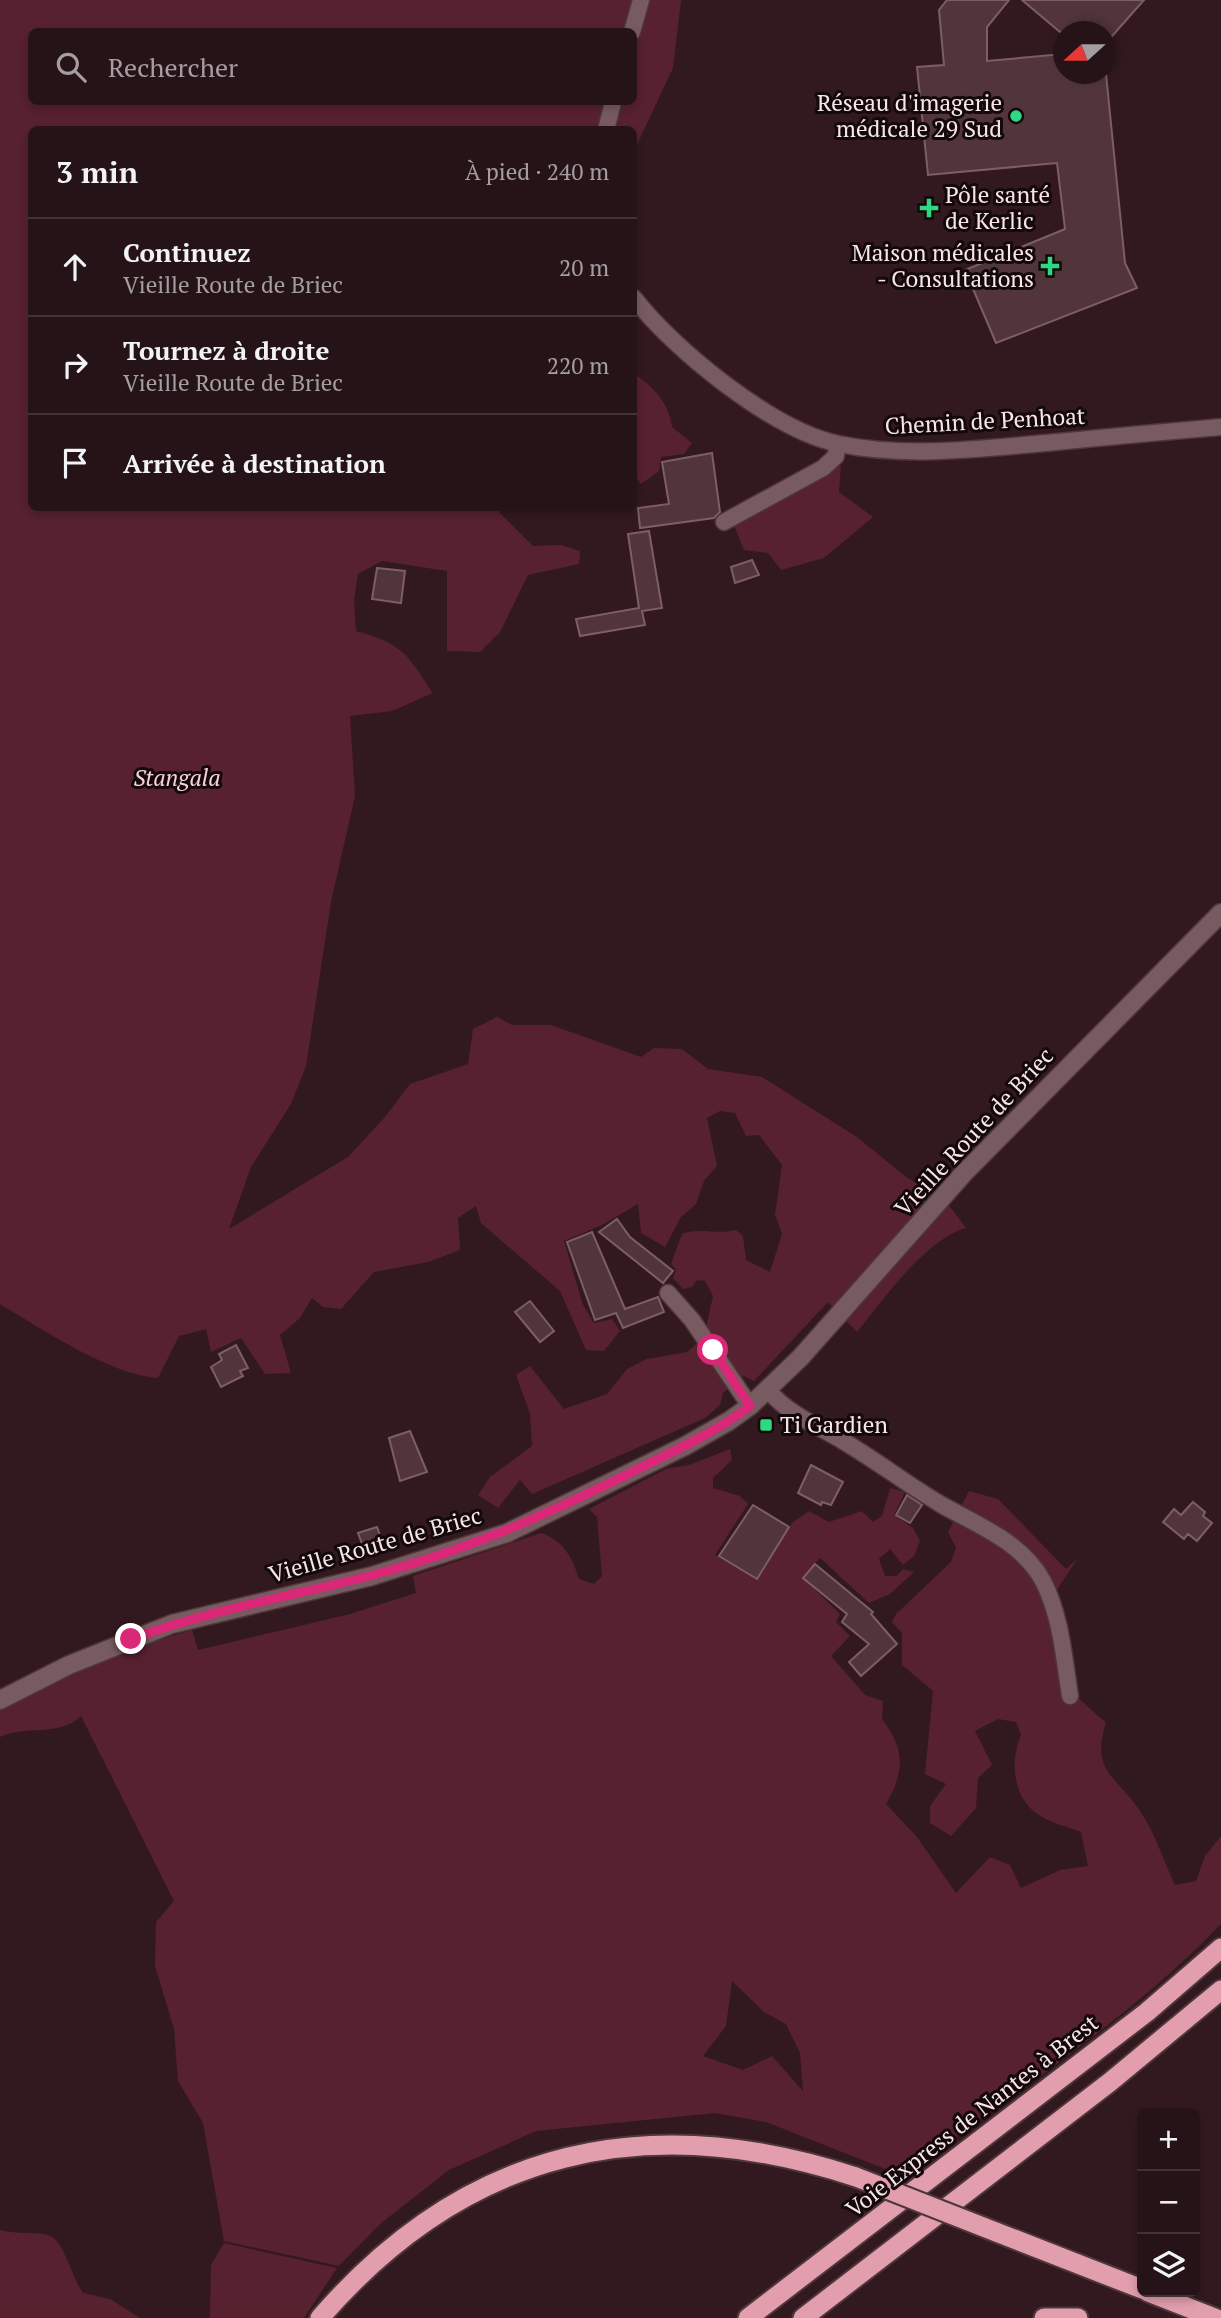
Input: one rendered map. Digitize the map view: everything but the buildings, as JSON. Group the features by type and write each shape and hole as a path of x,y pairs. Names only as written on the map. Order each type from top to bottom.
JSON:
{"highway":[{"name":"Voie Express de Nantes à Brest","path":"748,2318 1136,2020 1221,1948"},
{"path":"803,2318 1110,2082 1221,1990"},
{"path":"320,2318 365,2268 439,2210 509,2177 560,2160 613,2148 719,2145 777,2154 856,2177 1137,2287"},
{"path":"1161,2297 1215,2318"},
{"path":"1044,2318 1079,2318"}],"street":[{"path":"633,28 641,0"},
{"path":"607,126 612,105"},
{"name":"Chemin de Penhoat","path":"637,301 671,338 724,383 793,425 837,444 883,449 961,449 1221,427"},
{"path":"724,522 823,468 836,456 837,444"},
{"name":"Vieille Route de Briec","path":"0,1700 69,1665 172,1624 372,1576 507,1533 685,1446 750,1406 840,1314 964,1173 1221,913"},
{"path":"668,1293 692,1320 750,1406"},
{"path":"768,1390 777,1401 803,1419 842,1440 942,1505 974,1521 1024,1557 1036,1571 1052,1605 1059,1628 1070,1696"}],"green space":[{"name":"Stangala","path":"0,0 681,0 673,68 637,145 637,126 28,126 28,511 500,511 533,546 561,545 580,551 579,564 528,575 500,632 480,652 447,651 447,571 382,561 358,574 354,600 356,631 384,641 402,652 433,693 392,711 350,716 355,796 331,902 306,1066 291,1104 251,1167 229,1229 348,1157 385,1117 410,1084 468,1064 473,1029 497,1017 512,1025 551,1025 641,1057 654,1048 682,1049 708,1069 762,1077 857,1137 906,1177 945,1200 966,1228 951,1234 921,1257 857,1332 828,1302 754,1381 744,1376 723,1393 720,1405 705,1418 532,1494 520,1480 498,1508 478,1495 490,1477 532,1446 530,1414 516,1375 530,1366 564,1409 607,1394 627,1369 647,1359 687,1352 704,1337 713,1296 705,1281 697,1280 692,1287 683,1289 673,1278 676,1270 671,1264 682,1234 736,1230 743,1236 746,1260 770,1272 782,1234 775,1215 782,1165 759,1135 746,1136 735,1113 720,1111 707,1118 717,1166 704,1181 696,1204 681,1217 665,1247 641,1233 638,1204 602,1225 564,1241 583,1305 594,1323 612,1319 620,1331 604,1351 586,1350 560,1291 481,1223 476,1206 458,1218 460,1250 428,1262 374,1272 341,1309 323,1307 312,1298 300,1318 280,1335 291,1373 265,1374 241,1338 211,1352 206,1329 179,1336 158,1378 119,1369 56,1338 0,1304"},
{"path":"637,376 659,396 672,427 692,443 684,454 661,457 659,471 641,484 637,478"},
{"path":"841,465 839,492 873,517 824,558 781,570 768,553 744,550 733,523 777,496"},
{"path":"730,1449 732,1460 713,1478 713,1488 740,1496 748,1504 715,1555 758,1579 792,1523 809,1511 829,1522 862,1511 873,1522 882,1516 890,1488 905,1492 894,1515 913,1528 920,1541 914,1556 903,1565 890,1549 879,1559 885,1576 897,1576 903,1569 914,1572 890,1594 869,1603 820,1558 803,1578 840,1614 836,1622 850,1636 831,1656 865,1695 883,1701 882,1719 895,1740 900,1760 897,1781 886,1804 917,1837 956,1893 990,1857 1010,1865 1021,1888 1060,1870 1088,1866 1081,1832 1044,1818 1023,1799 1015,1767 1021,1735 1016,1722 998,1719 975,1731 992,1765 978,1778 976,1808 951,1836 930,1823 930,1806 946,1784 925,1774 933,1691 902,1665 902,1633 892,1622 896,1614 951,1562 956,1548 948,1532 969,1491 998,1499 1066,1569 1078,1558 1046,1606 1064,1685 1106,1723 1101,1753 1104,1763 1145,1820 1175,1885 1196,1881 1205,1856 1221,1836 1221,1924 1147,1993 1108,2025 903,2176 766,2122 715,2113 536,2131 449,2170 380,2224 339,2266 224,2241 203,2123 178,2081 174,2029 155,1966 156,1922 174,1901 81,1716 53,1729 0,1737 0,1707 80,1664 192,1630 198,1650 350,1614 416,1593 413,1576 541,1533 556,1540 566,1551 579,1579 594,1584 602,1576 597,1517 589,1509 666,1469 689,1465","holes":["732,1981 764,2012 786,2024 800,2053 803,2091 772,2056 743,2070 703,2056 726,2026"]},
{"path":"0,2230 40,2234 55,2239 83,2293 110,2299 140,2318 0,2318"},
{"path":"224,2243 337,2268 304,2318 210,2318 211,2265"}],"place":[{"name":"Réseau d'imagerie médicale 29 Sud","path":"1016,116"},
{"name":"Pôle santé de Kerlic","path":"929,208"},
{"name":"Maison médicales - Consultations","path":"1050,266"},
{"name":"Ti Gardien","path":"766,1425"}],"route":[{"path":"131,1639 172,1624 422,1562 507,1533 685,1446 750,1406 713,1350"}]}
